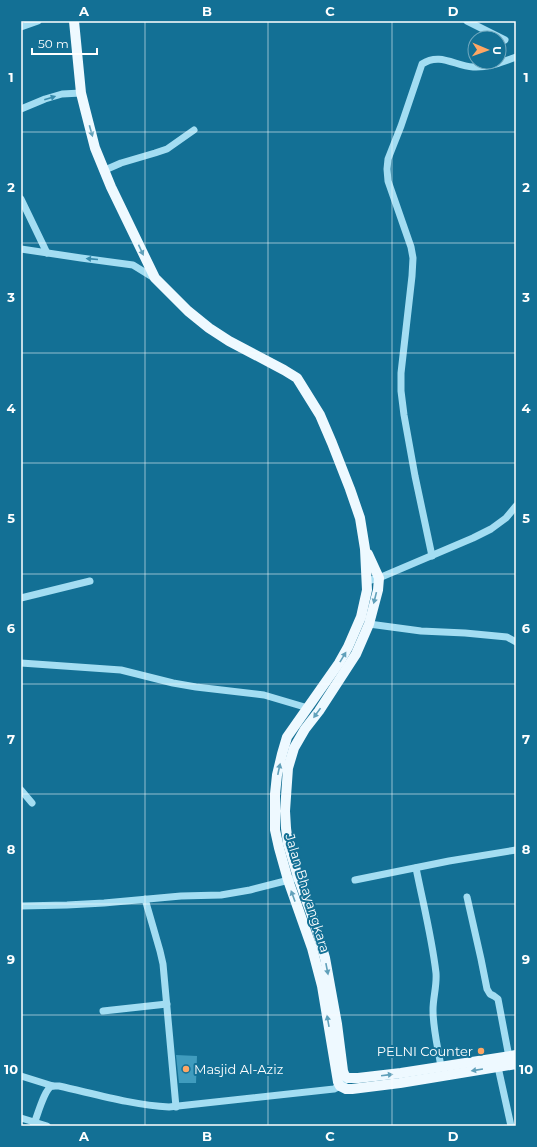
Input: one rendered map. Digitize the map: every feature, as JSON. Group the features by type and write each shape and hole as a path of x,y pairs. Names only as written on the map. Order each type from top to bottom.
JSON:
{"main road":[{"path":"74,21 81,93 95,148 111,187 155,278 188,311 209,328 229,341 297,378 320,415 332,443 360,518 365,549 379,578"},
{"name":"Jalan Bhayangkara","path":"340,1086 335,1067 332,1041 320,979 293,879 275,830 276,787 282,754 287,737 339,663 348,647 361,617 368,590 365,549"},
{"name":"Jalan Bhayangkara","path":"348,1078 345,1076 343,1071 337,1024 325,958 316,927 293,879 285,811 288,768 294,748 304,729 319,711 356,654 369,624 378,590 379,578"},
{"path":"340,1086 346,1089 352,1089 413,1076 441,1067 514,1059"},
{"path":"348,1078 413,1076 498,1067 514,1059"}],"street":[{"path":"21,27 38,21"},
{"path":"467,21 485,30"},
{"path":"432,556 415,476 401,391 401,373 412,284 413,258 411,247 388,181 388,159 422,64 427,60 448,60 473,67 499,63 516,57"},
{"path":"21,109 62,94 81,93"},
{"path":"105,170 121,163 166,149 194,130"},
{"path":"21,199 47,253"},
{"path":"21,249 133,265 155,278"},
{"path":"367,581 379,578 432,556 491,529 506,518 516,506"},
{"path":"21,598 90,581"},
{"path":"369,624 421,631 500,636 507,637 516,642"},
{"path":"21,663 121,670 173,684 264,695 308,708"},
{"path":"21,790 32,803"},
{"path":"356,880 449,860 516,850"},
{"path":"416,868 429,930 436,974 436,989 433,1010 434,1030 441,1067"},
{"path":"21,906 67,905 181,896 221,895 250,890 293,879"},
{"path":"467,897 486,989 498,1000 514,1059"},
{"path":"145,899 163,964 176,1107"},
{"path":"103,1011 167,1004"},
{"path":"498,1067 511,1126"},
{"path":"21,1076 53,1086 152,1105 176,1107 334,1089 340,1086 348,1078"},
{"path":"34,1124 45,1094 53,1086"},
{"path":"21,1118 34,1124 47,1126"}],"building":[{"name":"Masjid Al-Aziz","path":"176,1055 197,1056 196,1083 179,1083"}],"place":[{"name":"PELNI Counter","path":"481,1051"},
{"name":"Masjid Al-Aziz","path":"186,1069"}]}
